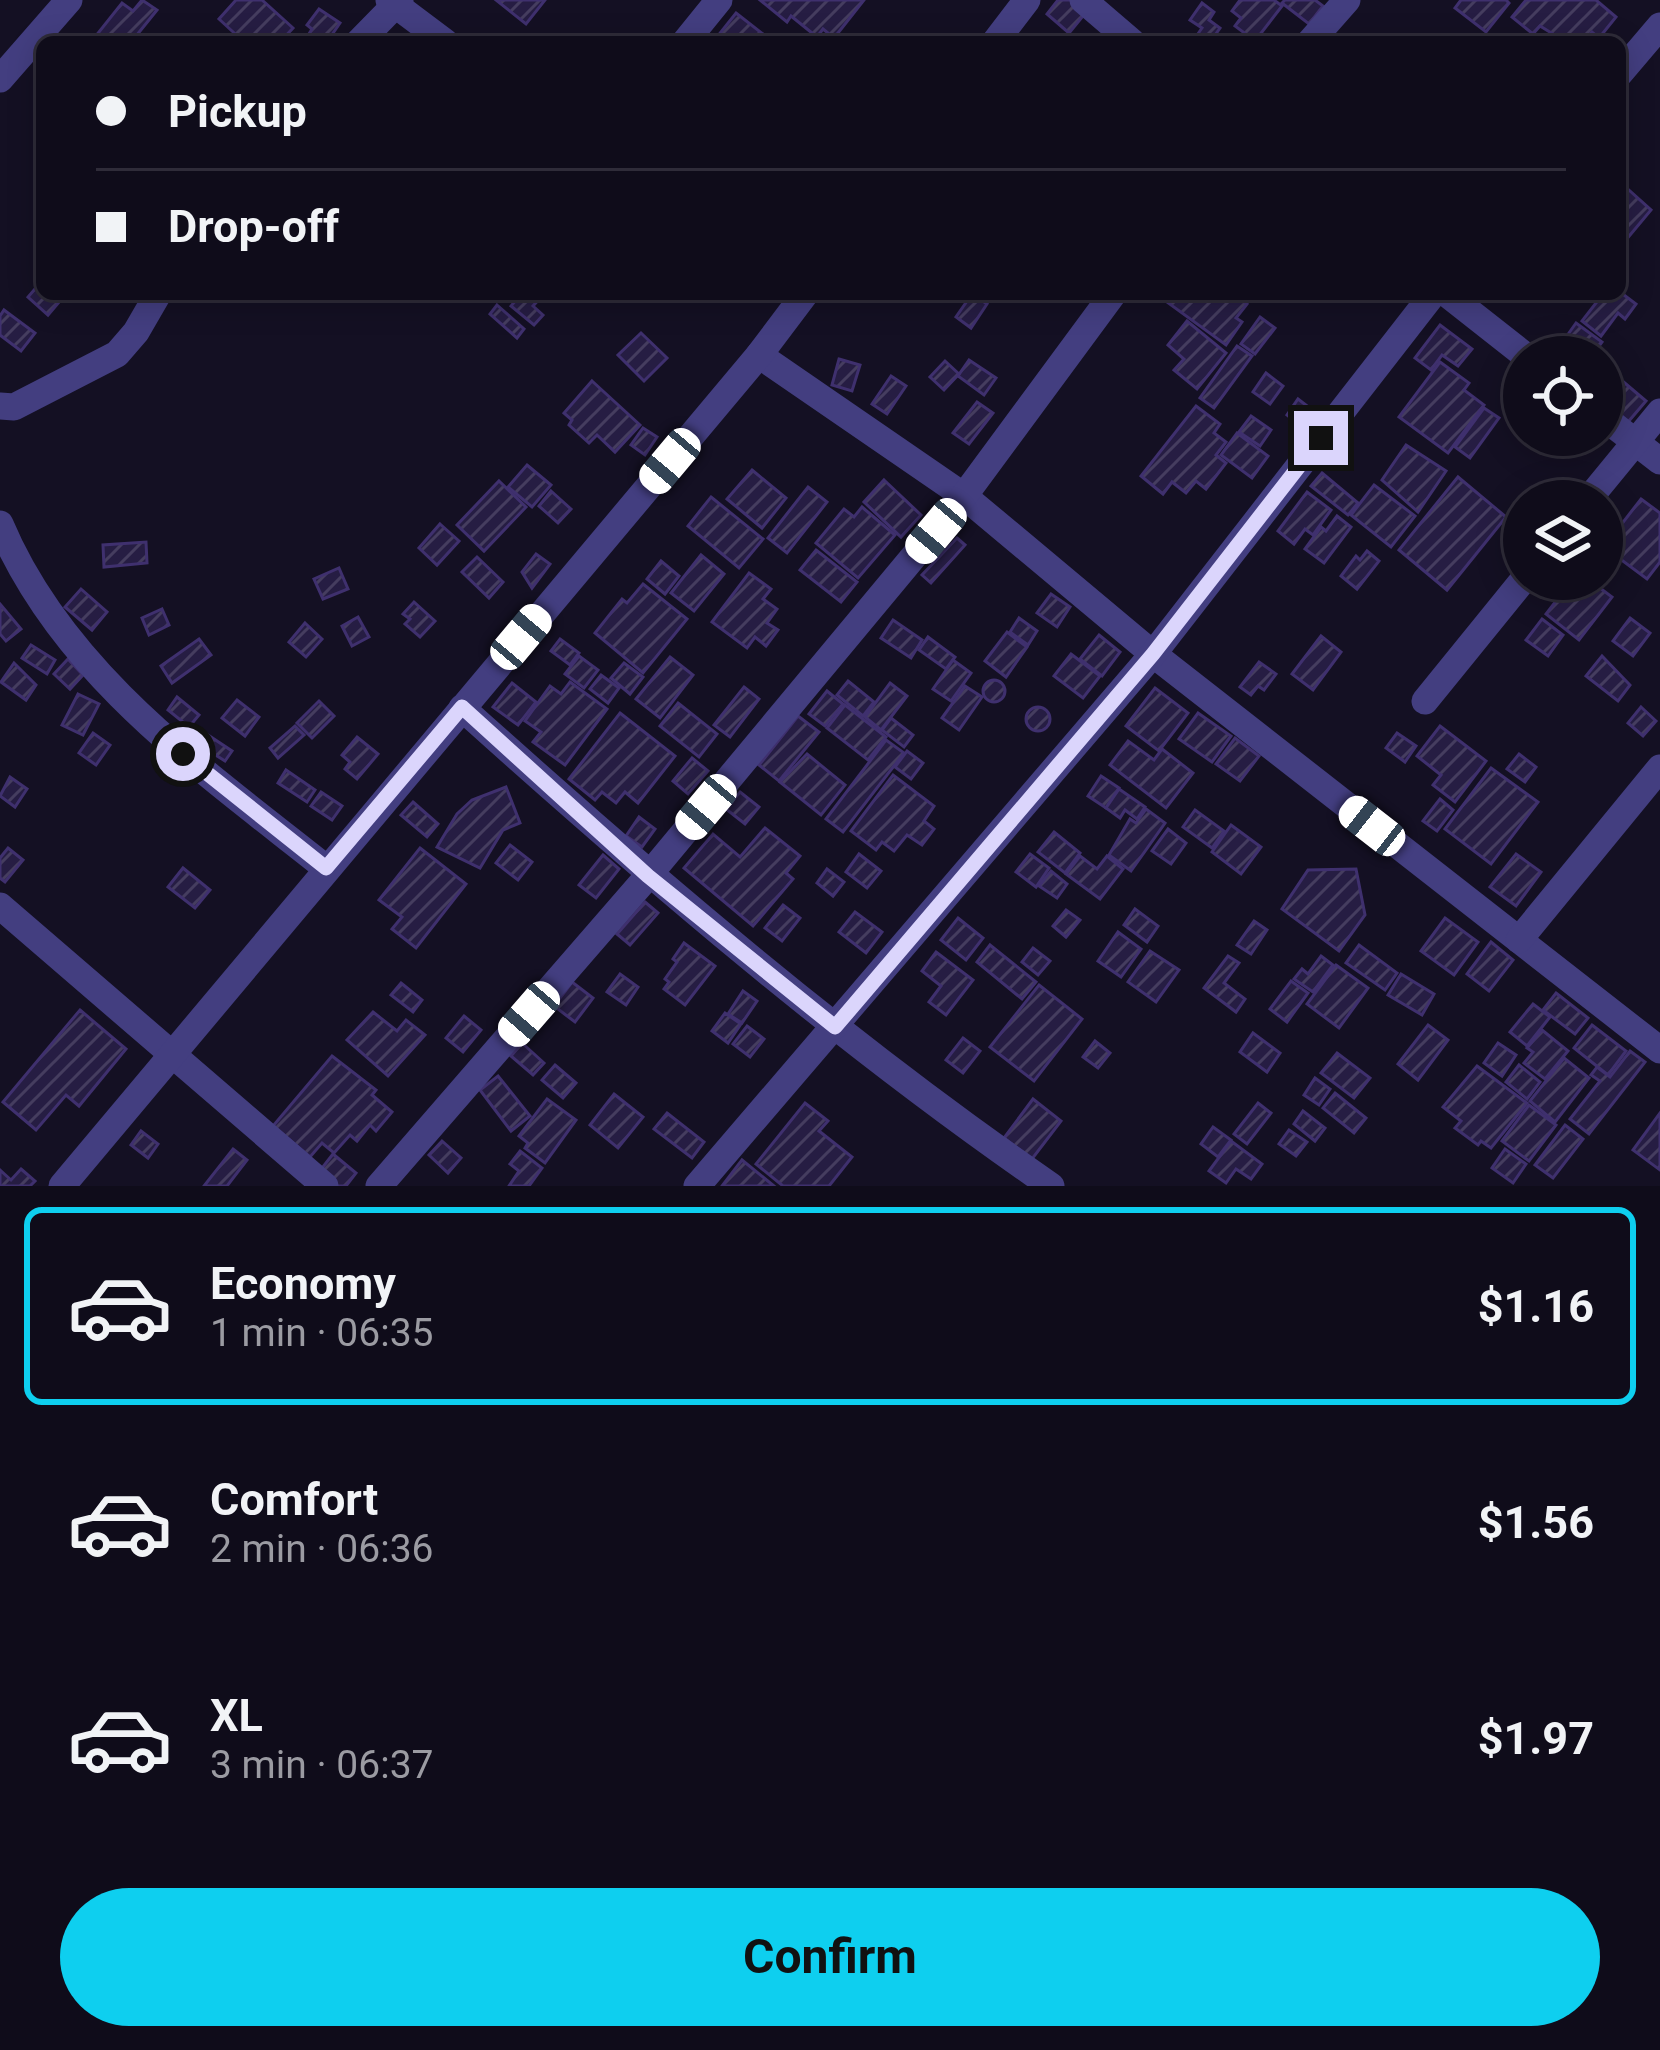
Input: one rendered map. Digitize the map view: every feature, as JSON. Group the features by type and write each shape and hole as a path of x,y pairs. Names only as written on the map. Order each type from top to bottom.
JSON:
{"street":[{"path":"38,36 70,0"},
{"path":"690,36 718,0"},
{"path":"1000,36 1027,0"},
{"path":"1083,0 1125,36"},
{"path":"1315,36 1347,0"},
{"path":"364,36 395,2 438,36"},
{"path":"1626,66 1660,26"},
{"path":"0,79 36,38"},
{"path":"0,406 14,407 117,354 155,300"},
{"path":"62,1186 800,300"},
{"path":"379,1186 648,876 964,496 1109,300"},
{"path":"697,1186 1153,654 1428,300"},
{"path":"1455,300 1503,338"},
{"path":"759,355 964,496 1153,654 1660,1049"},
{"path":"1604,480 1660,412"},
{"path":"1623,433 1660,461"},
{"path":"0,524 17,565 42,605 147,725 326,868"},
{"path":"1425,701 1507,600"},
{"path":"462,707 648,876 835,1027 1051,1186"},
{"path":"1519,940 1660,769"},
{"path":"0,906 325,1186"}],"building":[{"path":"142,0 157,10 136,36 96,36 122,3 133,11"},
{"path":"236,0 262,0 293,28 286,36 237,36 219,19"},
{"path":"496,0 545,0 526,24"},
{"path":"760,0 864,0 836,36 823,29 816,36 791,16 787,22"},
{"path":"1058,0 1071,0 1083,16 1069,33 1047,14"},
{"path":"1240,0 1274,0 1282,6 1259,36 1248,36 1235,26 1241,18 1232,11"},
{"path":"1315,0 1323,6 1309,24 1282,3"},
{"path":"1461,0 1509,3 1486,32 1455,8"},
{"path":"1526,0 1596,0 1616,17 1601,36 1592,32 1556,36 1540,26 1533,34 1512,17"},
{"path":"1202,3 1214,12 1209,20 1220,28 1214,36 1196,36 1202,28 1190,20"},
{"path":"319,9 340,23 331,36 308,36 312,29 307,25"},
{"path":"736,13 763,34 762,36 718,36"},
{"path":"1626,187 1651,210 1626,240"},
{"path":"36,288 36,300 60,301 48,315 28,297"},
{"path":"1626,296 1636,304 1625,319 1618,313 1601,336 1582,321 1598,300"},
{"path":"516,300 538,300 533,306 543,315 534,325 511,306"},
{"path":"968,300 987,304 971,328 956,317"},
{"path":"1164,300 1241,300 1247,304 1236,318 1242,322 1226,345"},
{"path":"497,305 524,329 517,338 490,314"},
{"path":"4,310 35,333 21,351 0,335"},
{"path":"1260,317 1275,328 1255,354 1241,344"},
{"path":"1187,321 1226,353 1197,389 1174,370 1184,359 1168,345"},
{"path":"1576,323 1594,336 1567,336"},
{"path":"1440,325 1472,349 1458,366 1442,355 1431,370 1415,358"},
{"path":"641,333 667,358 644,381 618,355"},
{"path":"1237,346 1252,356 1214,408 1200,398"},
{"path":"839,359 860,365 852,391 832,385"},
{"path":"969,360 996,378 984,395 958,376"},
{"path":"945,361 959,374 944,390 930,377"},
{"path":"1440,362 1469,383 1464,390 1484,405 1448,453 1399,417"},
{"path":"1266,373 1283,386 1270,404 1253,392"},
{"path":"891,376 906,386 887,414 872,404"},
{"path":"592,381 640,425 615,452 597,435 589,443 569,425 572,420 564,413"},
{"path":"1623,382 1646,401 1628,422 1623,418"},
{"path":"1298,399 1315,412 1303,428 1287,415"},
{"path":"977,402 993,413 969,444 953,433"},
{"path":"1196,406 1220,424 1214,433 1226,442 1216,455 1226,463 1206,489 1196,481 1186,493 1172,482 1163,494 1141,476"},
{"path":"1484,408 1499,418 1470,458 1455,447"},
{"path":"1251,416 1271,430 1260,446 1239,432"},
{"path":"643,428 657,437 645,455 631,445"},
{"path":"1237,433 1268,456 1252,478 1221,455"},
{"path":"1406,445 1446,471 1418,512 1382,480"},
{"path":"527,465 551,485 532,507 508,487"},
{"path":"752,470 786,498 762,528 727,499"},
{"path":"1322,473 1358,503 1348,515 1311,486"},
{"path":"1458,477 1503,514 1503,521 1447,590 1399,550"},
{"path":"884,480 921,515 901,537 864,502"},
{"path":"499,481 526,507 484,551 457,525"},
{"path":"1374,485 1415,516 1391,547 1351,515"},
{"path":"808,487 827,502 787,553 768,538"},
{"path":"551,491 571,509 558,523 539,506"},
{"path":"1307,492 1331,510 1313,535 1305,529 1294,544 1278,531"},
{"path":"711,497 763,539 739,568 688,526"},
{"path":"1641,499 1660,513 1660,562 1647,579 1623,561 1623,522"},
{"path":"862,507 895,535 858,578 816,543 844,509 854,517"},
{"path":"1337,516 1351,527 1324,563 1305,549 1321,527 1326,531"},
{"path":"440,524 459,541 437,565 419,548"},
{"path":"957,538 965,545 931,583 922,575"},
{"path":"146,542 147,563 104,567 103,545"},
{"path":"816,550 857,582 841,602 800,570"},
{"path":"1367,551 1379,561 1357,589 1341,576 1356,556 1360,560"},
{"path":"536,554 550,564 532,588 522,572"},
{"path":"701,555 724,574 694,611 671,593"},
{"path":"477,557 503,582 489,598 462,572"},
{"path":"661,561 679,576 665,594 647,579"},
{"path":"339,568 348,589 323,599 314,579"},
{"path":"749,573 771,589 763,599 777,609 767,623 778,630 766,646 755,637 747,648 712,622"},
{"path":"643,584 687,619 643,673 595,633 622,599 627,603"},
{"path":"81,589 107,612 92,630 65,607"},
{"path":"1051,594 1070,607 1057,627 1037,613"},
{"path":"1557,600 1610,600 1579,640 1546,614"},
{"path":"414,602 435,621 420,637 405,624 410,619 403,614"},
{"path":"0,604 21,629 6,641 0,634"},
{"path":"162,609 169,625 149,635 142,618"},
{"path":"358,617 369,637 352,646 342,626"},
{"path":"1019,618 1037,631 1028,645 1010,632"},
{"path":"1630,618 1650,633 1633,656 1613,641"},
{"path":"1542,619 1563,635 1548,656 1526,640"},
{"path":"893,620 922,640 911,658 881,638"},
{"path":"305,623 322,639 306,657 289,642"},
{"path":"1007,632 1027,647 1006,677 985,661"},
{"path":"1099,635 1120,652 1102,676 1080,659"},
{"path":"1321,636 1341,652 1313,690 1292,674"},
{"path":"928,637 955,657 946,669 919,650"},
{"path":"199,639 211,655 172,683 161,666"},
{"path":"560,639 579,653 570,665 551,651"},
{"path":"31,645 55,660 47,674 22,658"},
{"path":"1071,654 1100,676 1083,698 1054,676"},
{"path":"579,656 598,670 584,688 565,674"},
{"path":"1602,656 1630,685 1618,701 1586,676"},
{"path":"670,657 693,675 660,718 636,699"},
{"path":"68,659 83,675 70,689 54,674"},
{"path":"953,660 971,673 951,701 933,689"},
{"path":"1259,662 1276,674 1264,690 1258,686 1251,695 1240,687"},
{"path":"14,663 36,685 26,700 1,682"},
{"path":"624,663 643,677 630,694 611,678"},
{"path":"601,675 619,688 608,703 590,689"},
{"path":"994,680 1005,691 994,702 983,691"},
{"path":"848,681 874,702 863,716 837,695"},
{"path":"570,682 607,709 565,765 533,742 541,732 525,721 550,686 561,694"},
{"path":"512,683 536,702 518,725 493,707"},
{"path":"890,683 907,696 881,730 865,717"},
{"path":"965,686 982,697 959,730 942,718"},
{"path":"744,687 759,699 730,737 714,725"},
{"path":"1155,688 1188,713 1159,751 1126,726"},
{"path":"827,691 843,704 825,726 809,714"},
{"path":"78,694 99,704 83,735 62,725"},
{"path":"177,697 199,715 189,727 168,710"},
{"path":"237,700 259,717 245,736 222,718"},
{"path":"319,701 334,716 312,738 297,723"},
{"path":"678,703 717,734 699,757 660,726"},
{"path":"845,705 886,737 868,760 827,728"},
{"path":"1038,707 1050,719 1038,731 1026,719"},
{"path":"1641,707 1656,721 1643,736 1628,723"},
{"path":"620,713 675,756 638,803 625,792 616,803 602,792 595,800 569,779"},
{"path":"1198,713 1231,736 1212,762 1179,739"},
{"path":"798,716 819,732 779,781 759,765"},
{"path":"891,718 913,735 904,747 882,730"},
{"path":"295,726 304,735 278,758 270,748"},
{"path":"1440,726 1486,761 1455,802 1433,785 1441,775 1417,756"},
{"path":"202,731 232,751 225,761 195,742"},
{"path":"93,733 110,745 96,765 79,753"},
{"path":"1397,733 1416,746 1405,762 1386,748"},
{"path":"357,737 378,754 357,779 345,769 350,762 342,755"},
{"path":"1235,738 1259,756 1240,781 1216,764"},
{"path":"886,740 904,753 843,832 826,819"},
{"path":"1128,741 1154,760 1162,749 1193,773 1166,808 1110,765"},
{"path":"907,751 923,763 911,779 895,767"},
{"path":"807,754 845,785 821,815 780,782"},
{"path":"1519,754 1536,767 1525,782 1507,769"},
{"path":"692,758 708,771 688,794 673,781"},
{"path":"1491,768 1538,802 1491,864 1445,829"},
{"path":"286,770 315,790 307,802 278,783"},
{"path":"893,775 934,806 924,821 934,829 922,845 907,835 894,851 882,842 876,850 851,831"},
{"path":"1101,776 1119,788 1106,808 1088,796"},
{"path":"10,777 27,789 15,807 0,796"},
{"path":"506,787 520,823 503,830 480,868 437,847 457,814 472,800"},
{"path":"1119,789 1145,807 1137,819 1125,810 1120,818 1106,808"},
{"path":"321,792 342,806 332,820 311,806"},
{"path":"740,792 759,807 745,824 726,809"},
{"path":"1440,799 1453,810 1437,831 1423,821"},
{"path":"413,802 438,824 427,837 401,815"},
{"path":"1146,809 1165,823 1131,871 1109,855 1130,819 1136,823"},
{"path":"1195,810 1224,831 1212,848 1183,827"},
{"path":"639,817 655,829 642,847 626,836"},
{"path":"1231,825 1261,847 1241,874 1212,852"},
{"path":"765,828 800,856 786,873 793,879 753,926 684,868 713,834 740,857"},
{"path":"1168,829 1186,843 1171,864 1152,851"},
{"path":"1054,832 1080,853 1065,873 1038,852"},
{"path":"510,845 532,862 518,880 496,863"},
{"path":"8,848 23,860 5,882 0,878 0,858"},
{"path":"420,848 466,884 416,948 392,929 402,917 379,900"},
{"path":"859,854 881,871 867,888 846,872"},
{"path":"1030,854 1049,868 1036,887 1016,872"},
{"path":"1516,854 1541,872 1516,906 1490,887"},
{"path":"603,855 619,869 596,898 579,885"},
{"path":"1080,856 1097,869 1107,856 1123,869 1100,899 1066,874"},
{"path":"183,868 210,890 195,908 168,887"},
{"path":"827,869 844,882 833,896 817,883"},
{"path":"1356,869 1365,915 1339,951 1282,909 1308,870"},
{"path":"1051,871 1067,884 1057,898 1039,886"},
{"path":"645,902 658,913 630,945 617,934"},
{"path":"783,905 800,918 782,941 765,928"},
{"path":"1135,909 1158,926 1147,942 1124,925"},
{"path":"1066,910 1080,920 1066,937 1053,926"},
{"path":"855,912 882,932 866,953 839,932"},
{"path":"958,918 983,938 966,960 941,940"},
{"path":"1445,918 1478,942 1454,975 1421,951"},
{"path":"1254,921 1267,930 1251,954 1237,945"},
{"path":"1118,932 1141,949 1121,977 1098,961"},
{"path":"1491,942 1513,960 1489,991 1467,974"},
{"path":"684,943 715,966 685,1005 664,989 677,962 673,959"},
{"path":"990,945 1036,982 1022,999 977,962"},
{"path":"1359,945 1397,973 1385,990 1346,963"},
{"path":"1033,948 1050,961 1038,975 1022,962"},
{"path":"1150,951 1179,970 1156,1002 1128,982"},
{"path":"936,952 973,980 946,1015 929,1002 941,986 922,971"},
{"path":"1228,956 1239,963 1224,983 1245,999 1236,1012 1204,988"},
{"path":"1321,956 1333,965 1313,992 1294,979 1302,969 1308,974"},
{"path":"1336,965 1368,988 1339,1028 1307,1004"},
{"path":"620,974 638,987 626,1005 607,992"},
{"path":"1401,974 1434,994 1422,1015 1388,995"},
{"path":"1291,981 1308,993 1287,1022 1270,1009"},
{"path":"572,982 593,998 575,1022 554,1006"},
{"path":"401,983 422,1000 413,1012 391,995"},
{"path":"1039,985 1082,1019 1034,1081 990,1047"},
{"path":"743,991 757,1001 742,1023 728,1014"},
{"path":"1556,993 1588,1018 1575,1034 1543,1010"},
{"path":"1533,1004 1550,1017 1527,1046 1510,1032"},
{"path":"80,1010 126,1049 79,1106 66,1095 36,1130 3,1102"},
{"path":"373,1012 397,1031 406,1020 425,1035 388,1076 347,1040"},
{"path":"725,1013 741,1024 728,1043 712,1031"},
{"path":"464,1016 481,1030 463,1052 446,1038"},
{"path":"1428,1025 1448,1040 1418,1080 1398,1064"},
{"path":"1592,1025 1626,1051 1608,1075 1574,1048"},
{"path":"747,1026 764,1039 750,1057 733,1044"},
{"path":"1542,1030 1568,1051 1545,1079 1524,1063 1533,1052 1527,1048"},
{"path":"1253,1033 1280,1053 1267,1072 1240,1052"},
{"path":"963,1038 980,1051 963,1073 946,1060"},
{"path":"1095,1041 1110,1053 1098,1068 1083,1057"},
{"path":"522,1043 544,1063 533,1075 511,1056"},
{"path":"1498,1043 1516,1055 1502,1076 1484,1063"},
{"path":"1630,1051 1645,1062 1589,1134 1570,1119 1600,1081 1591,1075 1597,1067 1610,1077"},
{"path":"1337,1053 1370,1078 1354,1098 1321,1073"},
{"path":"332,1056 376,1090 372,1095 392,1112 376,1131 370,1125 357,1141 350,1135 334,1153 322,1143 310,1157 273,1126"},
{"path":"1564,1058 1589,1078 1555,1122 1530,1101"},
{"path":"555,1065 576,1083 563,1098 542,1080"},
{"path":"1519,1065 1540,1082 1527,1099 1506,1082"},
{"path":"1477,1066 1527,1103 1491,1148 1481,1141 1478,1145 1455,1128 1461,1121 1443,1107"},
{"path":"498,1076 530,1116 511,1131 480,1090"},
{"path":"1315,1078 1330,1089 1319,1105 1304,1095"},
{"path":"1335,1093 1366,1118 1354,1133 1323,1108"},
{"path":"614,1094 643,1117 618,1148 590,1125"},
{"path":"547,1099 576,1120 545,1163 525,1148 528,1143 519,1136"},
{"path":"1033,1099 1061,1121 1032,1159 1004,1138"},
{"path":"805,1103 828,1121 819,1131 852,1157 829,1186 783,1186 756,1164"},
{"path":"1258,1103 1271,1113 1247,1144 1234,1134"},
{"path":"1529,1105 1556,1125 1529,1161 1502,1141"},
{"path":"1303,1111 1325,1128 1315,1141 1294,1124"},
{"path":"667,1113 704,1142 692,1158 654,1129"},
{"path":"1660,1113 1660,1170 1633,1150"},
{"path":"1565,1125 1583,1139 1553,1178 1535,1165"},
{"path":"1213,1127 1231,1140 1218,1157 1201,1144"},
{"path":"1289,1130 1307,1142 1296,1156 1279,1144"},
{"path":"141,1131 158,1144 148,1158 131,1145"},
{"path":"442,1141 461,1158 448,1173 429,1155"},
{"path":"1231,1141 1262,1164 1251,1179 1236,1169 1226,1183 1209,1171"},
{"path":"233,1149 247,1160 227,1186 204,1186"},
{"path":"1505,1149 1526,1164 1513,1183 1492,1168"},
{"path":"520,1151 542,1168 529,1186 509,1186 519,1171 510,1164"},
{"path":"333,1154 356,1173 346,1186 334,1186 322,1168"},
{"path":"742,1160 774,1186 722,1186"},
{"path":"21,1169 35,1181 30,1186 0,1186 0,1170 11,1180"}],"route":[{"path":"183,754 326,868 462,707 648,876 835,1027 1153,654 1321,438"}]}
